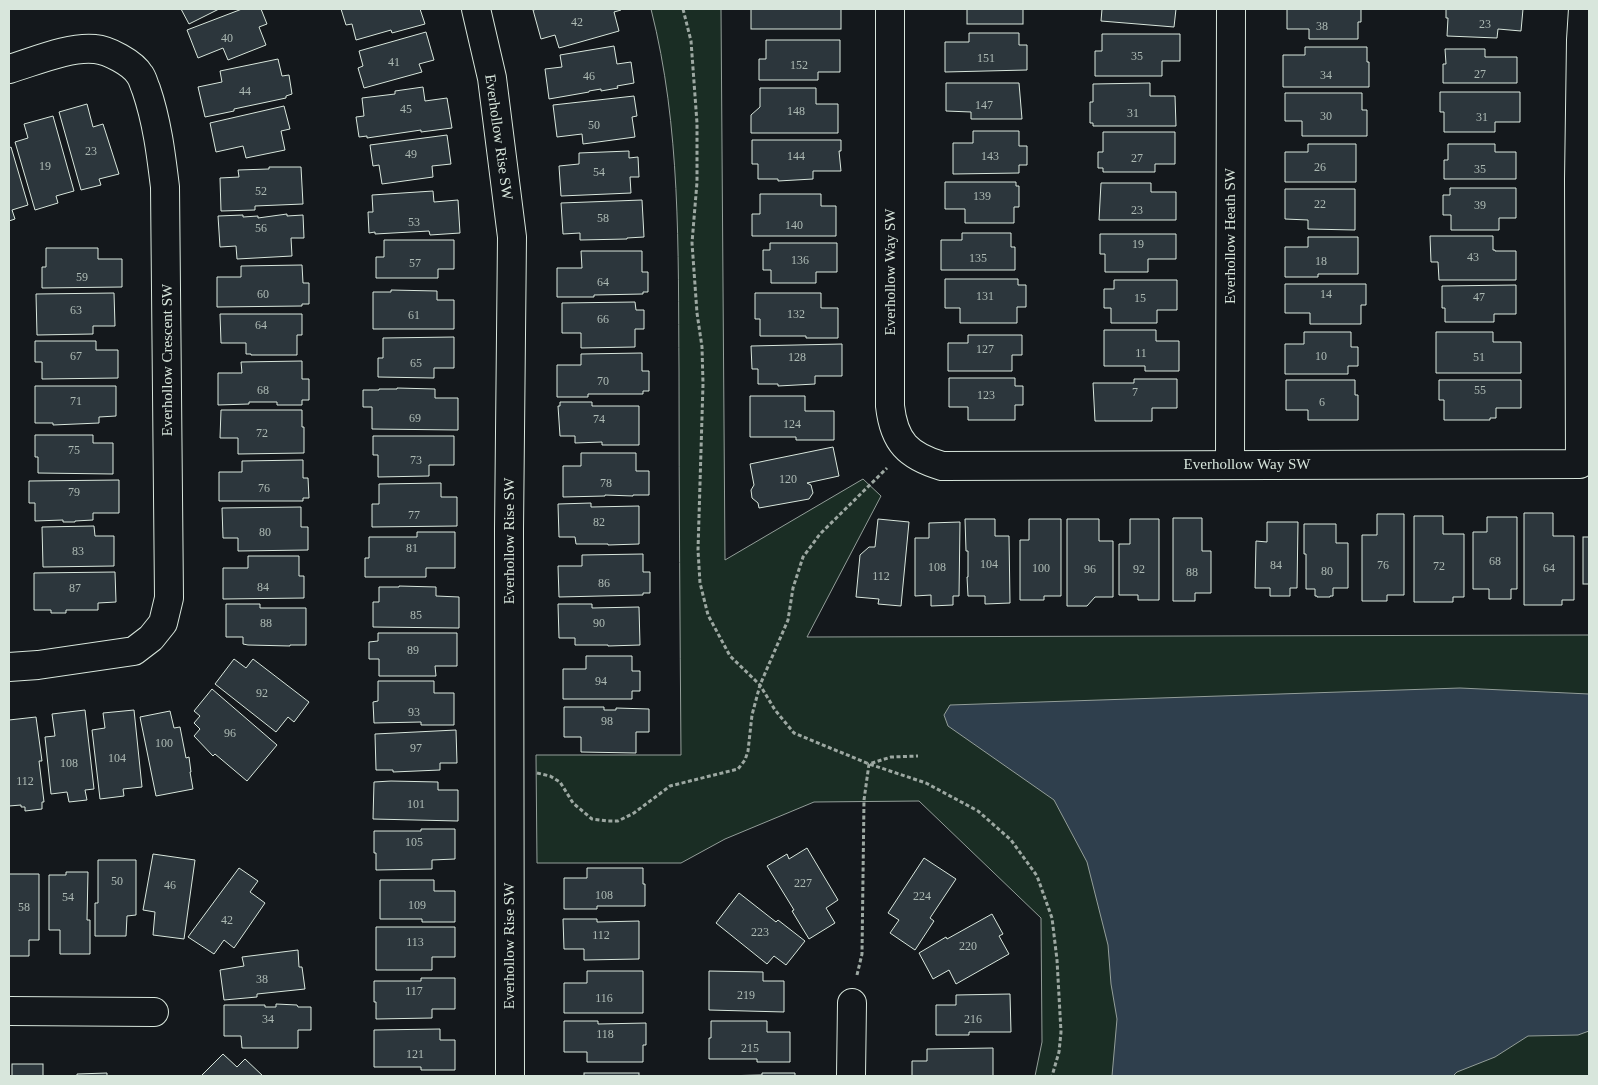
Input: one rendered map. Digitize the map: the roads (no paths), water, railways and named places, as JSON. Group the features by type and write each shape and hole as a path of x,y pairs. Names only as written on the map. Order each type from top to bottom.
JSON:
{"street":[{"name":"Everhollow Rise SW","path":"476,9 492,78 512,237 509,530 510,1076"},
{"name":"Everhollow Way SW","path":"890,9 890,406 897,436 908,449 925,461 942,466 1585,464 1584,180 1581,50 1583,9"},
{"name":"Everhollow Heath SW","path":"1230,464 1231,9"},
{"name":"Everhollow Crescent SW","path":"9,69 67,51 94,48 127,62 140,74 151,104 159,141 166,196 169,588 169,598 162,623 151,638 134,651 47,664 9,667"},
{"path":"851,1076 852,1003"},
{"path":"9,1011 154,1012"}],"water":[{"path":"1460,688 1589,694 1589,1031 1578,1035 1528,1036 1495,1057 1457,1072 1453,1076 1112,1076 1117,1019 1111,984 1108,945 1087,862 1054,800 948,726 944,715 950,705"}]}
